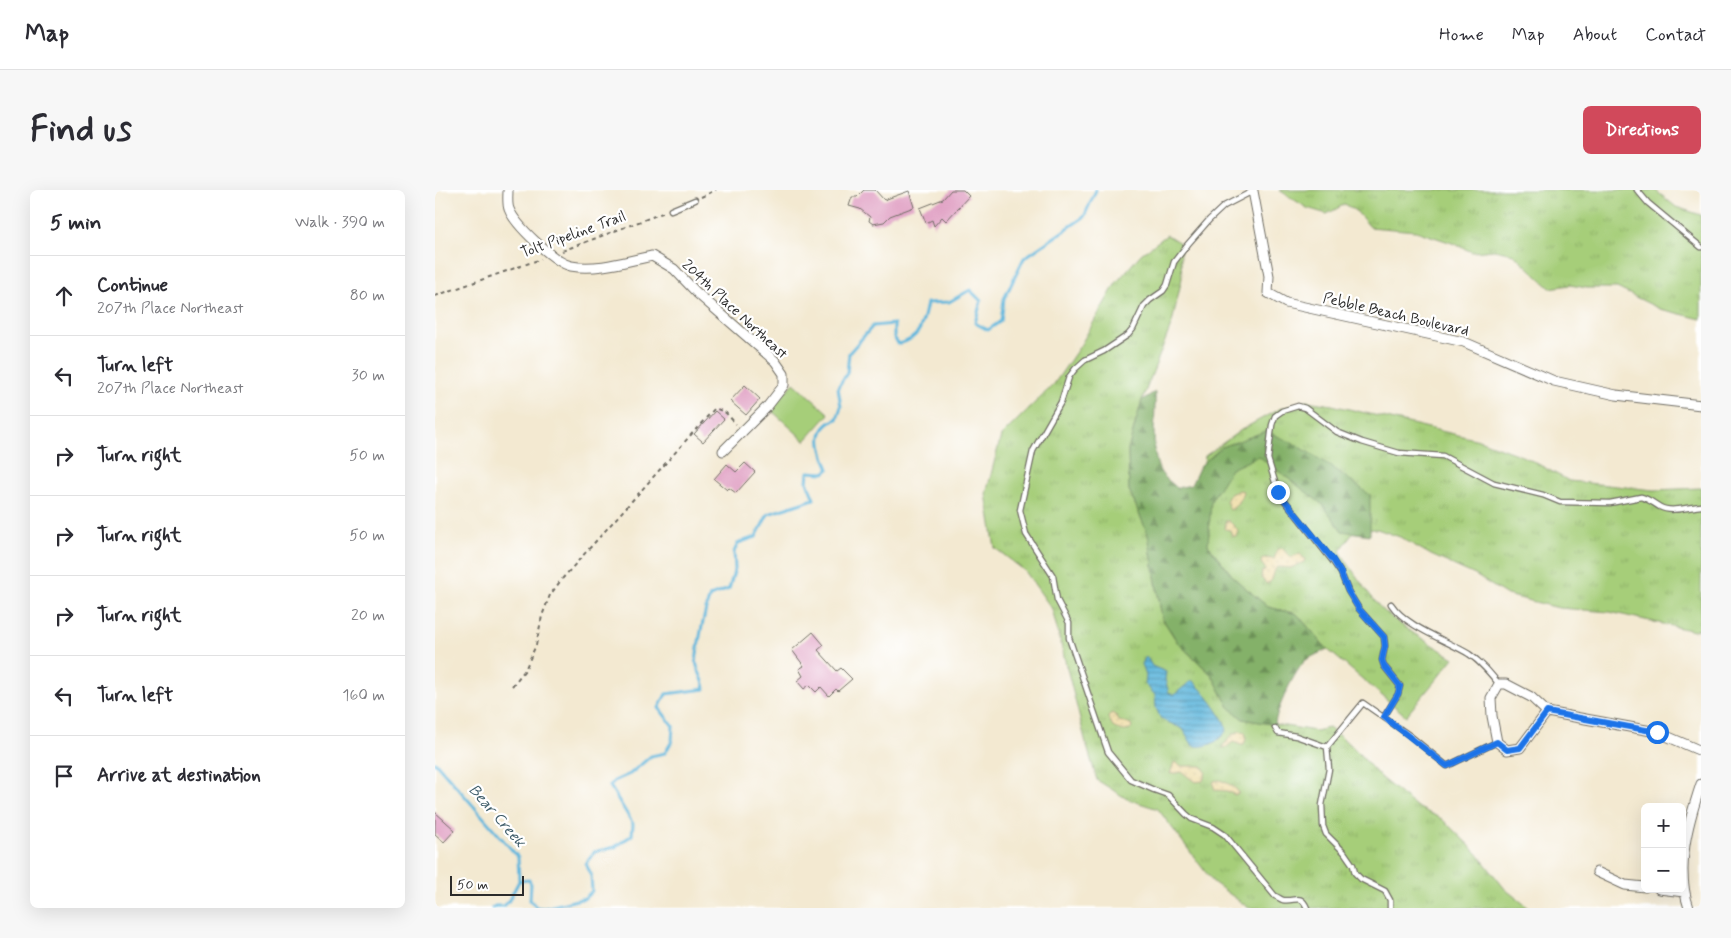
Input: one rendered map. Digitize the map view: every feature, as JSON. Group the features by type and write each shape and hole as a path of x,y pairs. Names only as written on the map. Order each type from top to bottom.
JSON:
{"street":[{"path":"508,190 509,209 525,231 551,255"},
{"name":"Pebble Beach Boulevard","path":"1253,190 1269,276 1267,293 1286,303 1464,342 1554,381 1616,395 1701,405"},
{"name":"204th Place Northeast","path":"551,255 570,266 599,266 652,256 674,268 697,293 775,361 784,374 784,385 767,407 723,451"},
{"path":"1547,712 1520,748 1507,750 1497,742 1491,698 1499,684 1506,684 1531,697 1547,712 1657,732 1701,751"},
{"path":"1684,848 1701,784"},
{"path":"1597,872 1625,885 1641,887"},
{"path":"1684,893 1689,908"}],"lane":[{"path":"1253,190 1224,206 1193,238 1174,262 1167,285 1163,291 1149,300 1144,306 1128,335 1104,351 1085,360 1069,377 1061,402 1033,451 1020,510 1026,534 1053,576 1057,600 1069,623 1069,638 1107,752 1131,780 1168,795 1186,814 1225,835 1275,896 1283,900 1299,899 1304,902 1307,908"},
{"path":"1637,190 1648,203 1701,247"},
{"path":"671,210 695,200"},
{"path":"1384,717 1398,694 1400,686 1384,666 1382,660 1385,646 1384,637 1359,609 1333,560 1278,492 1268,459 1272,425 1275,416 1281,411 1298,406 1305,408 1337,432 1362,442 1399,453 1443,456 1494,483 1543,495 1560,502 1609,503 1641,497 1647,498 1661,508 1669,510 1701,506"},
{"path":"1391,604 1395,610 1420,629 1469,654 1499,684"},
{"path":"1390,908 1385,891 1361,879 1355,873 1353,865 1344,852 1326,834 1323,826 1322,805 1329,769 1327,747 1363,703 1447,766 1497,742"},
{"path":"1275,728 1278,733 1296,736 1327,747"}],"path":[{"path":"695,200 716,190"},
{"name":"Tolt Pipeline Trail","path":"435,296 671,210"},
{"path":"512,686 525,670 536,645 542,616 550,595 605,529 715,408 726,413 743,431"}],"green space":[{"path":"1279,190 1655,190 1676,207 1701,215 1701,319 1660,309 1617,288 1587,288 1570,285 1550,288 1514,254 1494,250 1472,252 1416,231 1370,227 1357,212 1345,204 1327,214 1307,208"},
{"path":"1167,235 1180,243 1182,278 1172,323 1142,400 1128,450 1129,490 1148,534 1162,618 1178,643 1212,675 1229,707 1243,719 1315,731 1329,728 1352,746 1381,778 1417,807 1442,819 1476,852 1505,889 1529,908 1249,908 1213,882 1158,809 1127,799 1097,780 1052,609 1025,571 995,548 986,494 1001,436 1054,384 1080,346 1116,283 1141,254"},
{"path":"794,383 829,414 805,441 770,409"},
{"path":"1155,392 1154,443 1157,463 1165,478 1177,488 1191,485 1200,466 1222,447 1266,431 1297,445 1335,469 1370,495 1370,535 1342,531 1323,505 1259,456 1231,469 1211,501 1208,545 1235,579 1268,607 1297,614 1327,649 1306,660 1302,665 1282,701 1275,725 1243,719 1229,707 1212,675 1178,643 1162,618 1148,534 1129,490 1128,450 1142,400"},
{"path":"1307,401 1332,405 1479,440 1527,458 1569,481 1654,490 1701,488 1701,628 1694,631 1610,612 1559,608 1507,595 1475,575 1431,555 1400,537 1377,529 1355,530 1340,551 1373,599 1404,627 1454,658 1406,716 1327,649 1297,614 1268,607 1235,579 1208,545 1196,502 1205,456 1241,430 1279,409"}],"sand":[{"path":"1240,490 1243,491 1240,499 1230,510 1226,501 1230,494"},
{"path":"1226,521 1229,521 1238,530 1236,536 1232,536 1230,530 1225,529"},
{"path":"1282,548 1290,557 1300,554 1305,559 1304,562 1291,568 1277,567 1267,584 1261,578 1262,571 1265,571 1261,563 1262,559 1274,559 1277,550"},
{"path":"1113,713 1119,721 1131,724 1132,727 1126,731 1114,728 1108,718"},
{"path":"1240,731 1245,732 1244,745 1233,742 1227,747 1222,747 1232,735"},
{"path":"1174,762 1182,766 1202,766 1206,772 1203,781 1195,782 1182,772 1170,774"},
{"path":"1219,780 1231,785 1239,793 1235,795 1227,791 1215,790 1214,781"}],"water":[{"path":"1146,656 1152,666 1166,672 1165,679 1169,693 1174,695 1192,680 1202,690 1225,724 1227,730 1220,738 1208,745 1193,746 1183,729 1161,719 1156,708 1155,695 1145,684 1146,676 1142,664"}],"building":[{"path":"864,190 875,190 884,200 909,191 914,207 890,216 884,222 873,224 869,221 870,217 860,209 849,206 852,197 857,197"},
{"path":"951,190 963,190 969,196 946,221 942,217 934,226 932,220 926,223 920,208 943,199"},
{"path":"745,385 760,399 746,415 730,401"},
{"path":"715,411 724,419 703,442 694,434"},
{"path":"745,463 755,472 736,493 729,488 727,490 714,479 727,464 736,472"},
{"path":"813,632 824,645 818,650 837,671 841,668 852,679 829,696 821,687 816,692 809,685 804,689 797,681 803,676 799,669 804,666 792,650"},
{"path":"435,812 455,830 444,842 435,834"}],"waterway":[{"path":"544,908 585,898 592,891 591,874 586,864 594,852 615,847 632,835 633,824 610,786 614,781 630,774 651,756 665,753 672,741 673,726 659,708 666,694 705,689 697,661 703,620 710,596 729,589 735,568 734,552 738,543 756,537 768,514 814,499 807,482 808,472 824,473 829,469 821,447 821,434 829,423 837,419 841,407 838,387 847,373 849,353 873,326 894,324 894,337 898,344 906,342 920,329 927,303 949,302 970,290 981,301 975,323 988,330 1001,321 1004,299 1024,258 1084,217 1096,190"},
{"name":"Bear Creek","path":"435,762 518,857 519,881 508,902 504,906 492,908"},
{"path":"519,881 529,880 531,884 530,900 536,907 543,908"}],"route":[{"path":"1278,492 1333,560 1359,609 1384,637 1385,646 1382,660 1388,672 1397,680 1400,686 1398,694 1384,717 1447,766 1497,742 1507,750 1520,748 1547,712 1657,732"}]}
